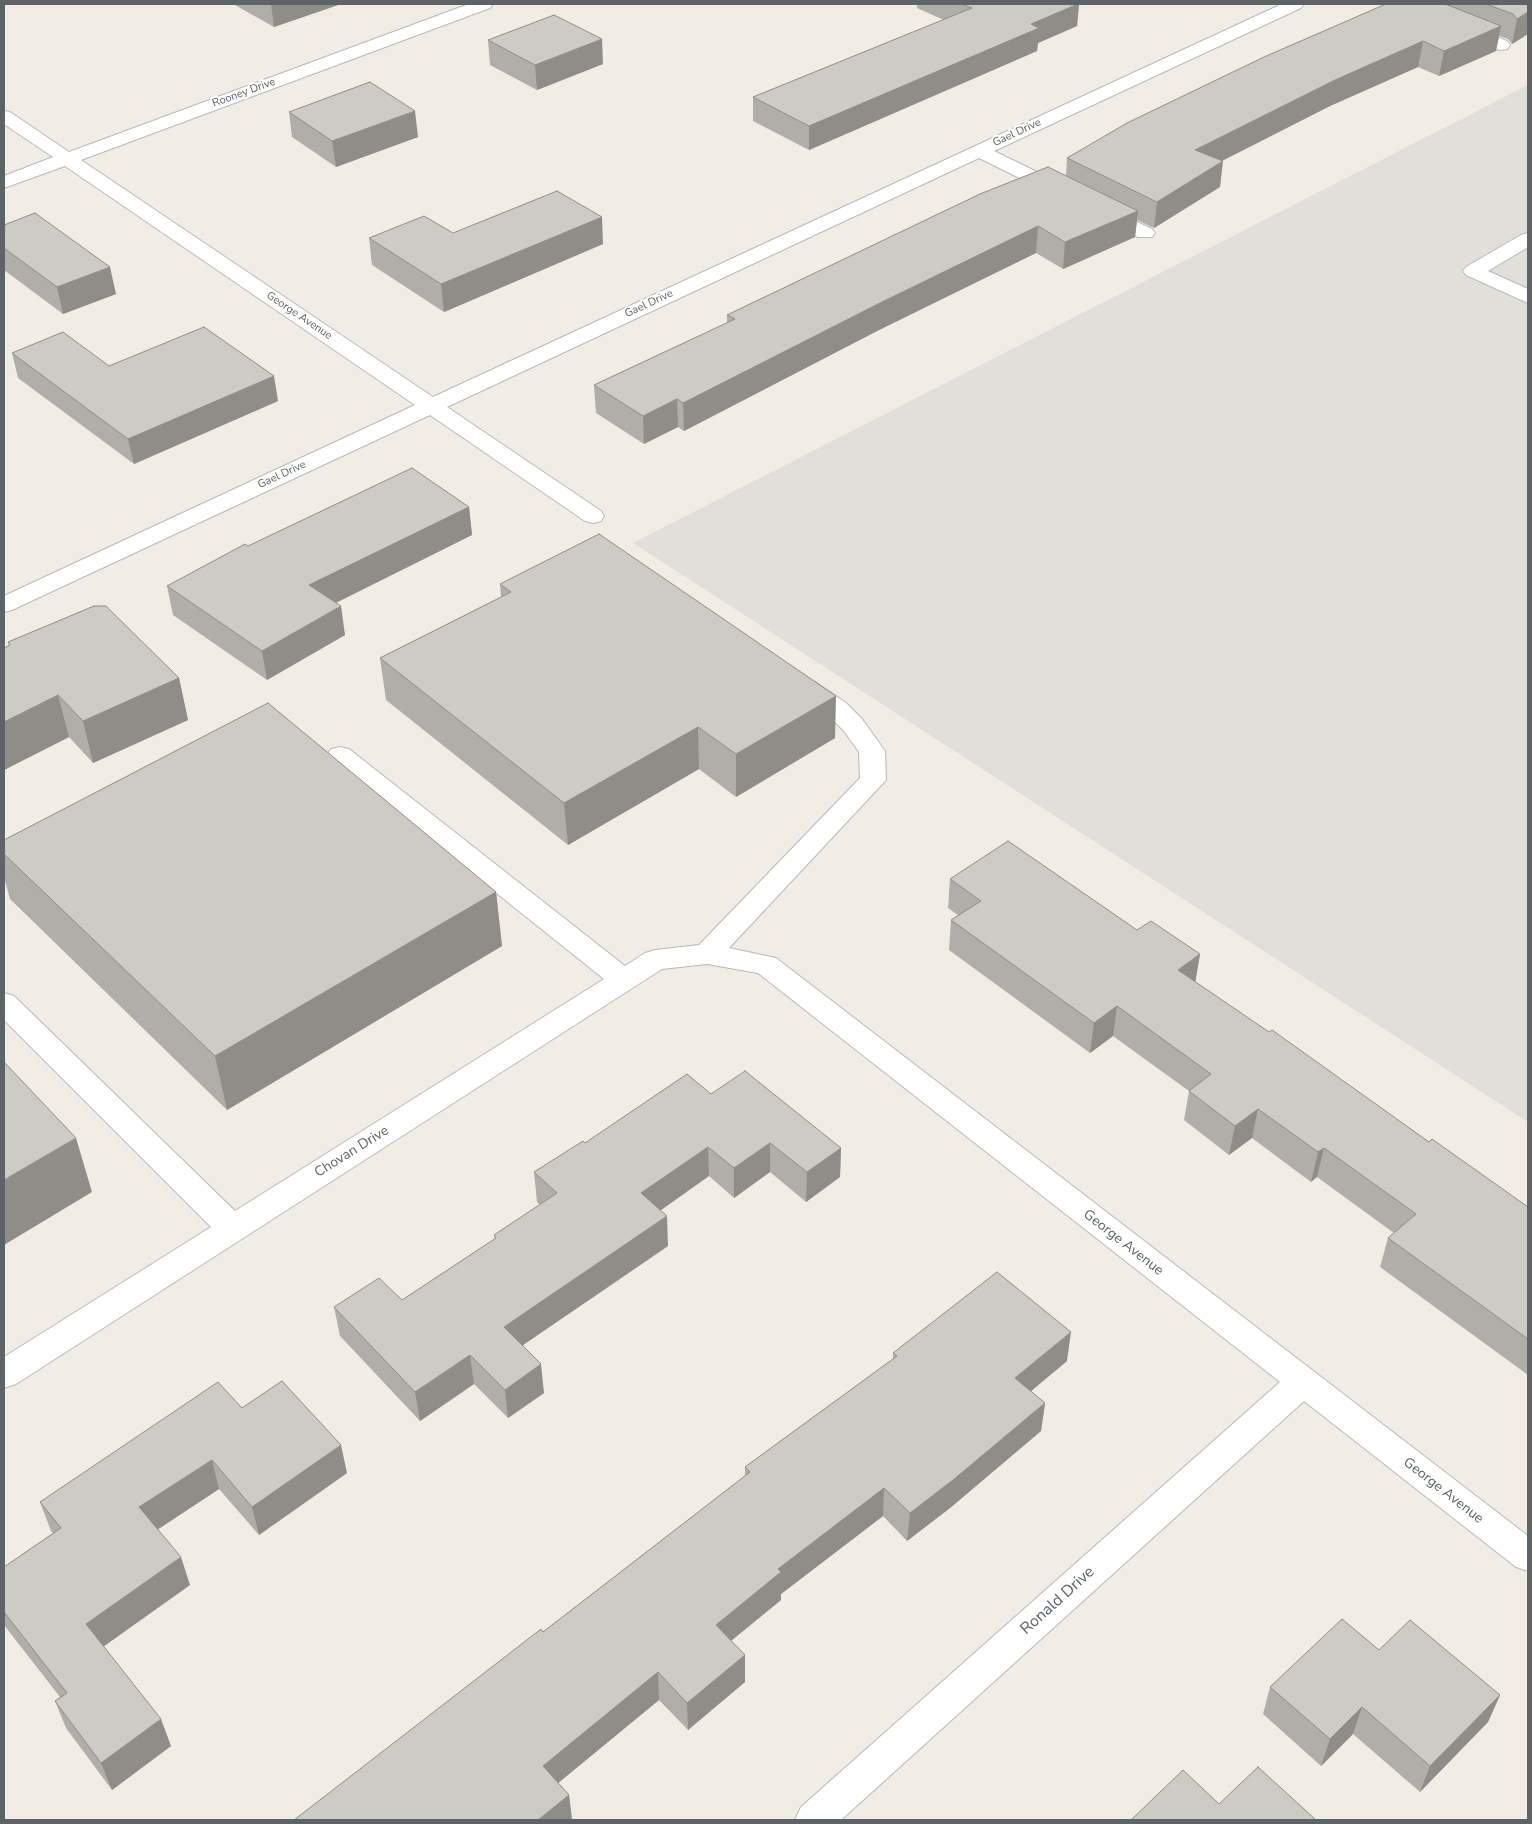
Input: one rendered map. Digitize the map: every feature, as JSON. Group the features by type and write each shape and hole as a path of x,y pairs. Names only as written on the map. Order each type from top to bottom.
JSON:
{"street":[{"name":"Rooney Drive","path":"4,182 484,4"},
{"name":"Gael Drive","path":"4,605 1295,4"},
{"path":"1400,4 1501,45"},
{"name":"George Avenue","path":"4,116 65,160 432,405 594,516"},
{"path":"979,151 1146,233"},
{"path":"1528,239 1473,271 1528,297"},
{"path":"707,954 873,780 872,751 853,725 837,709 789,677"},
{"path":"340,755 624,980"},
{"name":"George Avenue","path":"707,954 766,965 1528,1556"},
{"name":"Chovan Drive","path":"4,1374 655,960 707,954"},
{"path":"4,1003 232,1228"},
{"name":"Ronald Drive","path":"814,1820 1302,1382"}],"shaded area":[{"path":"1528,85 1528,1122 633,543"}],"building":[{"path":"961,4 1078,4 1031,24 1039,28 809,126 753,97 972,8"},
{"path":"1386,4 1445,4 1501,26 1444,51 1423,41 1335,80 1195,150 1223,161 1157,202 1067,158 1127,123 1264,57"},
{"path":"1486,4 1528,4 1528,12 1517,19 1513,14"},
{"path":"554,15 602,39 535,65 488,40"},
{"path":"370,82 415,111 332,141 289,112"},
{"path":"1048,167 1138,211 1065,242 1038,226 880,303 683,403 677,399 643,416 594,385 735,319 727,315 980,194"},
{"path":"557,191 602,217 441,284 369,238 424,216 453,233"},
{"path":"35,213 110,267 57,287 4,248 4,225"},
{"path":"204,327 274,376 128,439 12,353 63,332 109,366"},
{"path":"412,468 469,507 309,585 341,606 262,651 167,586 245,544 248,546"},
{"path":"599,534 836,696 736,754 698,727 564,803 380,658 511,592 500,584"},
{"path":"94,606 106,606 179,678 83,721 58,695 4,722 4,648 10,645 8,642"},
{"path":"268,703 496,892 215,1056 4,854 4,840"},
{"path":"1008,841 1137,930 1151,921 1200,954 1178,970 1269,1032 1272,1030 1429,1142 1432,1139 1528,1207 1528,1339 1388,1238 1416,1214 1324,1148 1318,1152 1258,1109 1235,1126 1189,1091 1211,1074 1117,1006 1094,1023 951,920 981,901 950,879"},
{"path":"4,1062 76,1138 4,1180"},
{"path":"745,1071 841,1148 807,1172 770,1143 734,1168 708,1147 641,1193 667,1216 504,1327 541,1364 505,1390 470,1355 415,1392 334,1307 379,1278 402,1300 496,1238 494,1235 557,1193 534,1172 583,1141 585,1143 687,1074 711,1094"},
{"path":"997,1272 1071,1332 1015,1378 1045,1403 953,1480 910,1513 884,1488 778,1569 781,1572 716,1625 745,1655 687,1703 658,1672 543,1766 569,1795 538,1820 294,1820 541,1629 543,1632 750,1472 745,1467 897,1356 893,1353"},
{"path":"282,1381 341,1445 252,1507 212,1460 139,1507 181,1557 86,1624 161,1719 101,1763 55,1701 67,1693 4,1612 4,1567 61,1528 40,1502 218,1382 242,1408"},
{"path":"1342,1619 1379,1650 1410,1620 1500,1695 1430,1766 1362,1707 1330,1739 1270,1687"},
{"path":"1258,1767 1316,1820 1131,1820 1183,1770 1219,1804"}]}
